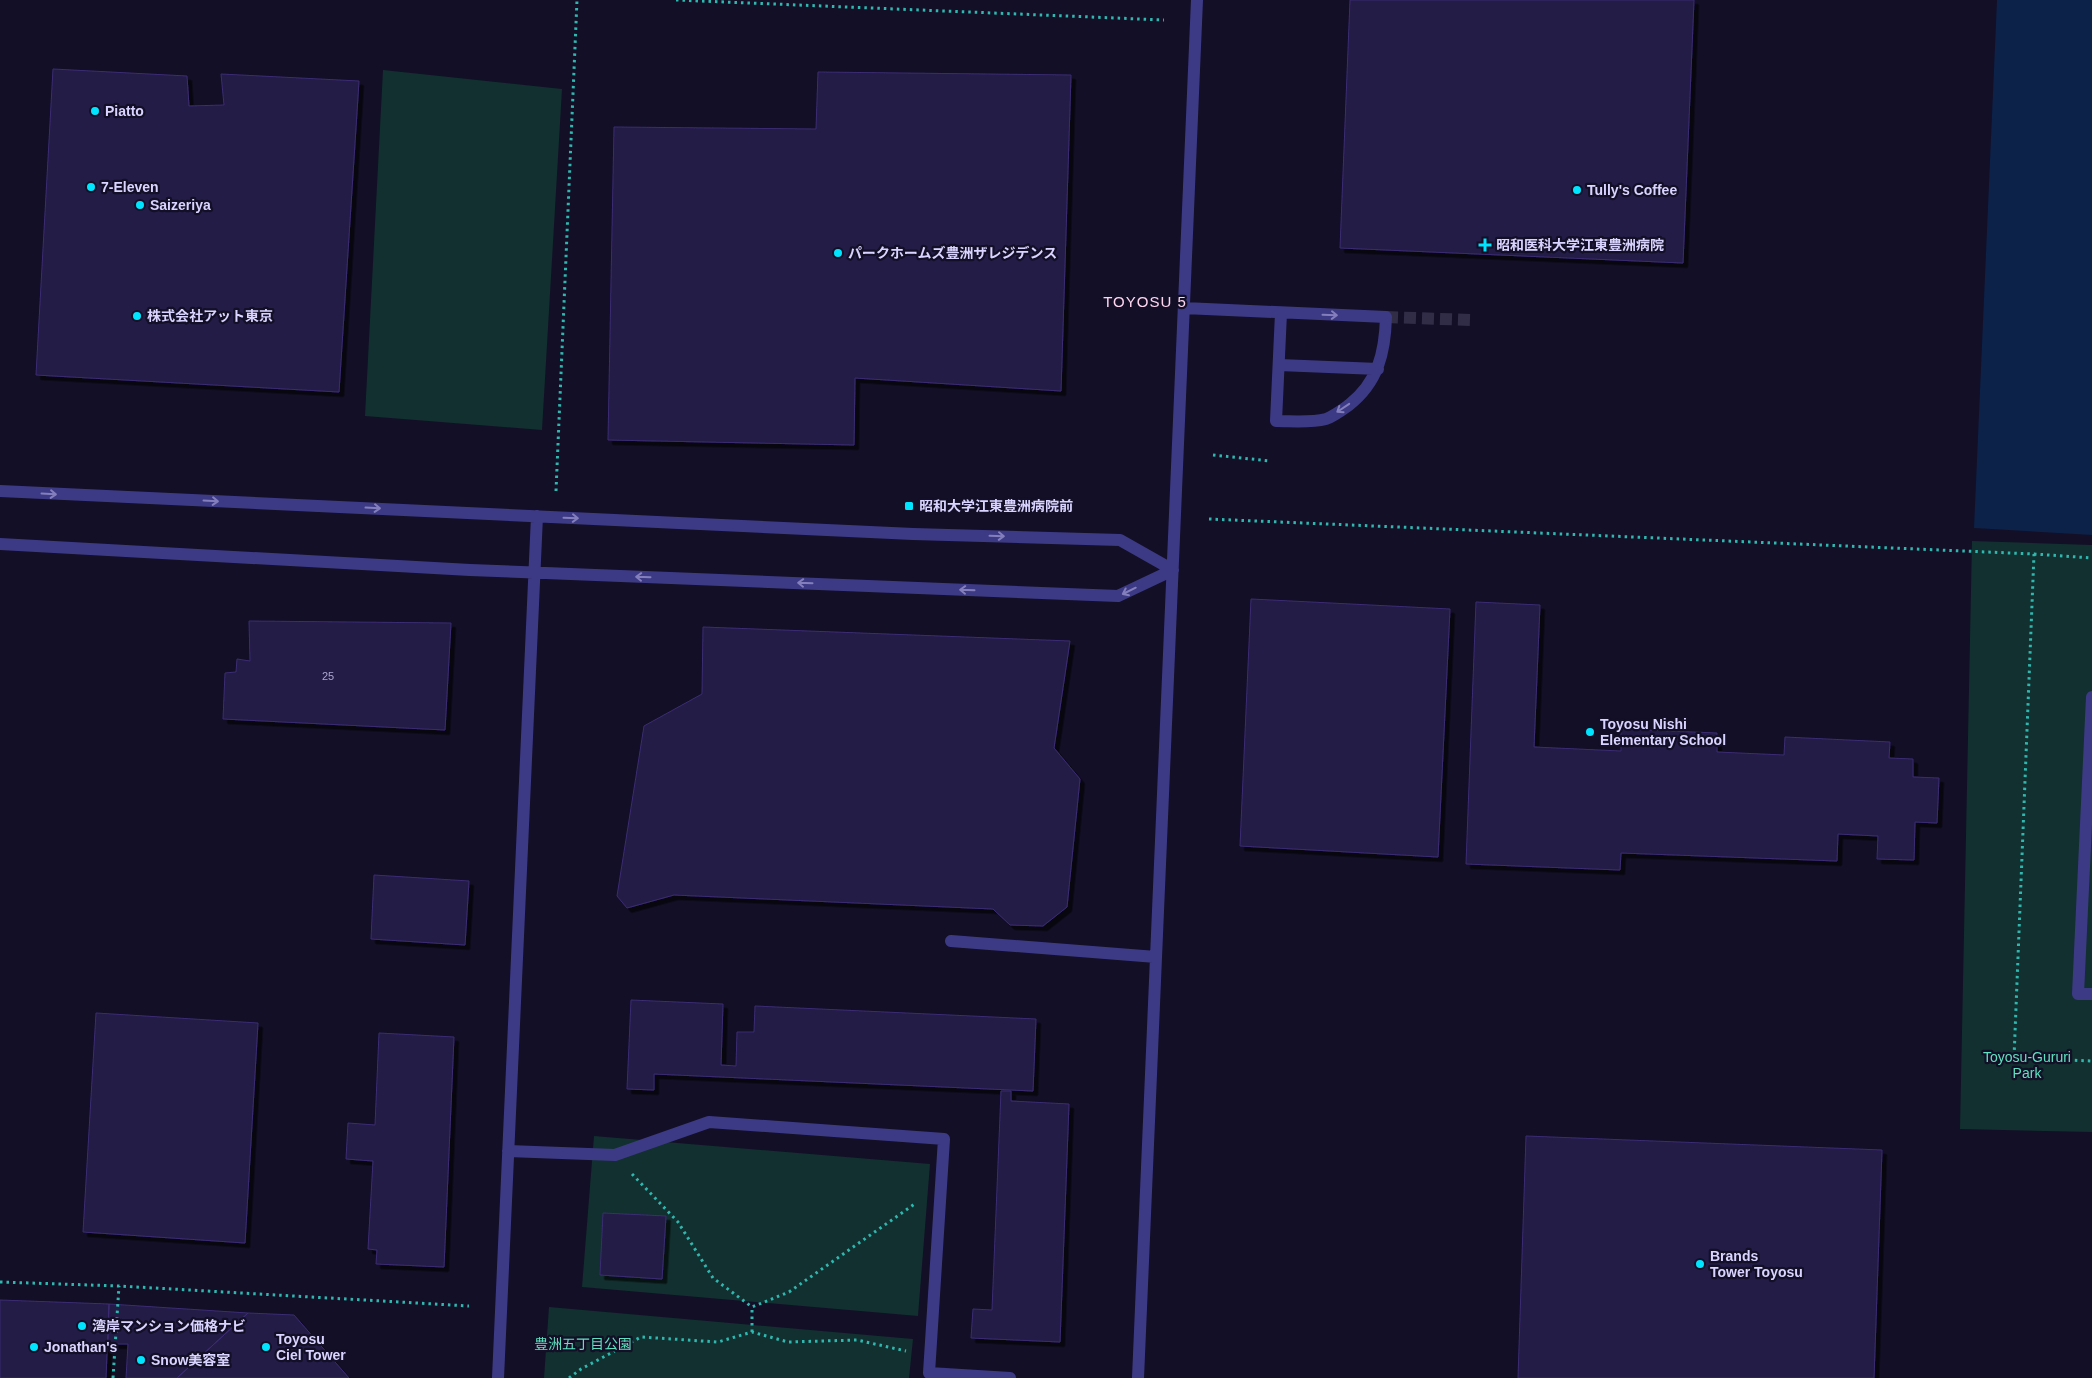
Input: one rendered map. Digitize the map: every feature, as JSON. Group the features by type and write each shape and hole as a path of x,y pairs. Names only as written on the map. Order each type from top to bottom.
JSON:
{"street":[{"path":"1138,1378 1197,0"},
{"path":"1184,308 1386,317 1383,351 1378,369 1364,391 1342,410 1326,418 1308,421 1276,421 1281,313"},
{"path":"1279,364 1378,369"},
{"path":"0,491 903,533 1120,540 1173,570"},
{"path":"498,1378 537,516"},
{"path":"0,544 535,573 1118,596 1173,570"},
{"path":"2092,697 2078,994 2092,994"},
{"path":"952,940 1156,957"},
{"path":"508,1151 615,1154 709,1122 944,1139 929,1373 1010,1378"}],"path":[{"path":"556,491 577,0"},
{"path":"676,0 1164,20"},
{"path":"1213,455 1270,461"},
{"path":"1209,519 2092,558"},
{"path":"2034,554 2014,1058 2092,1061"},
{"path":"615,1154 678,1222 713,1278 752,1307"},
{"path":"752,1307 789,1292 941,1186"},
{"path":"0,1282 119,1286 468,1306"},
{"path":"113,1378 119,1286"},
{"path":"752,1307 752,1332"},
{"path":"569,1378 580,1368 641,1337 718,1342 752,1332 788,1342 857,1340 930,1357"}],"green space":[{"path":"383,70 562,89 542,430 365,416"},
{"name":"Toyosu-Gururi Park","path":"1972,541 2092,545 2092,1132 1960,1129"},
{"path":"594,1136 930,1164 918,1316 582,1287"},
{"name":"豊洲五丁目公園","path":"549,1307 913,1339 909,1378 544,1378"}],"water":[{"path":"1997,0 2092,0 2092,535 1974,528"}],"building":[{"path":"1350,0 1694,0 1683,263 1340,248"},
{"path":"53,69 187,76 189,106 224,105 221,74 359,81 339,392 36,375"},
{"name":"パークホームズ豊洲ザレジデンス","path":"818,72 1071,75 1061,391 855,378 854,445 608,440 614,127 816,129"},
{"path":"1251,599 1450,609 1438,857 1240,846"},
{"path":"1476,602 1540,605 1534,747 1621,751 1621,729 1717,733 1717,752 1784,755 1785,737 1890,742 1889,758 1913,759 1913,777 1939,778 1937,823 1915,822 1914,860 1877,859 1878,836 1838,834 1837,861 1621,853 1620,870 1466,864"},
{"path":"249,621 451,623 445,730 223,719 225,673 236,672 237,659 250,661"},
{"path":"703,627 1070,641 1054,748 1080,779 1067,907 1043,926 1010,925 993,909 674,895 627,908 617,896 644,726 702,694"},
{"path":"374,875 469,881 465,945 371,939"},
{"path":"631,1000 723,1004 721,1065 736,1066 737,1032 754,1032 755,1006 1036,1019 1033,1091 654,1074 654,1090 627,1089"},
{"path":"96,1013 258,1023 245,1243 83,1232"},
{"path":"379,1033 454,1037 444,1267 376,1264 377,1250 368,1249 373,1161 346,1159 348,1123 375,1125"},
{"path":"1001,1091 1011,1091 1011,1101 1069,1104 1060,1342 971,1338 973,1309 992,1310"},
{"name":"Brands Tower Toyosu","path":"1526,1136 1882,1150 1874,1378 1518,1378"},
{"path":"603,1213 666,1216 662,1279 600,1275"},
{"path":"0,1300 109,1304 106,1378 0,1378"},
{"path":"109,1304 248,1313 177,1378 126,1378 128,1344 108,1344"},
{"name":"Toyosu Ciel Tower","path":"248,1313 294,1315 349,1378 177,1378"}],"tunnel":[{"path":"1386,317 1472,320"}],"place":[{"name":"Piatto","path":"95,111"},
{"name":"7-Eleven","path":"91,187"},
{"name":"Tully's Coffee","path":"1577,190"},
{"name":"Saizeriya","path":"140,205"},
{"name":"昭和医科大学江東豊洲病院","path":"1485,245"},
{"name":"パークホームズ豊洲ザレジデンス","path":"838,253"},
{"name":"株式会社アット東京","path":"137,316"},
{"name":"昭和大学江東豊洲病院前","path":"909,506"},
{"name":"Toyosu Nishi Elementary School","path":"1590,732"},
{"name":"Brands Tower Toyosu","path":"1700,1264"},
{"name":"湾岸マンション価格ナビ","path":"82,1326"},
{"name":"Jonathan's","path":"34,1347"},
{"name":"Toyosu Ciel Tower","path":"266,1347"},
{"name":"Snow美容室","path":"141,1360"}],"district":[{"name":"TOYOSU 5","path":"1145,302"}]}
